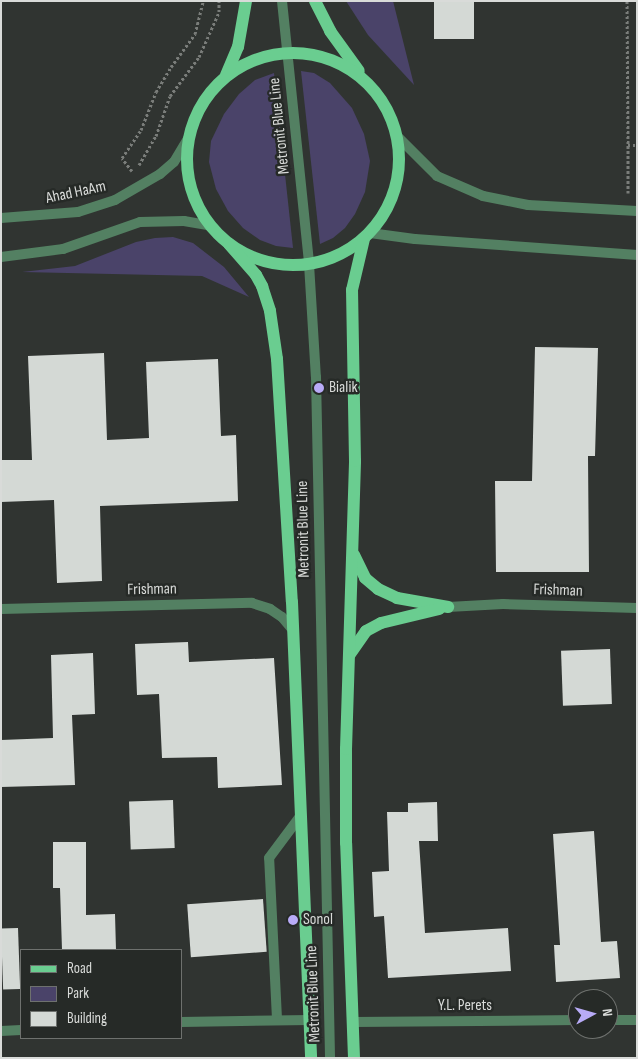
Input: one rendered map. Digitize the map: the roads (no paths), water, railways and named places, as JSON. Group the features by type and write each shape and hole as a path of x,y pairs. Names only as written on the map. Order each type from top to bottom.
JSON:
{"main road":[{"path":"246,1 238,48 231,67 202,105 190,135 188,164 190,183 200,210 211,226 256,275 266,298 274,330 279,376 294,630 311,1058"},
{"path":"229,244 246,254 264,261 290,266 309,264 341,254 367,236 384,215 394,194 399,171 397,136 387,109 345,54 315,1"},
{"path":"222,80 256,59 287,53 306,53 332,60 356,73 376,93"},
{"path":"354,1058 346,843 349,656 353,553 352,290 367,236"},
{"path":"353,553 365,578 378,589 398,598 448,607"},
{"path":"349,656 366,631 381,623 448,607"}],"street":[{"name":"Metronit Blue Line","path":"282,1 309,264 316,377 330,1058"},
{"name":"Ahad HaAm","path":"1,218 78,212 115,200 144,185 174,162 190,135"},
{"path":"397,136 437,176 483,196 528,205 632,211"},
{"path":"1,258 63,249 140,222 184,221 211,226"},
{"path":"367,236 637,255"},
{"name":"Frishman","path":"1,609 252,603 270,609 282,617 294,630"},
{"name":"Frishman","path":"448,607 503,604 637,608"},
{"path":"276,1019 269,858 301,815"},
{"path":"182,1022 276,1019 310,1020"},
{"name":"Y.L. Perets","path":"353,1022 568,1020"},
{"path":"618,1020 637,1020"},
{"path":"1,1031 20,1030"}],"place":[{"name":"Bialik","path":"319,388"},
{"name":"Sonol","path":"293,920"}]}
